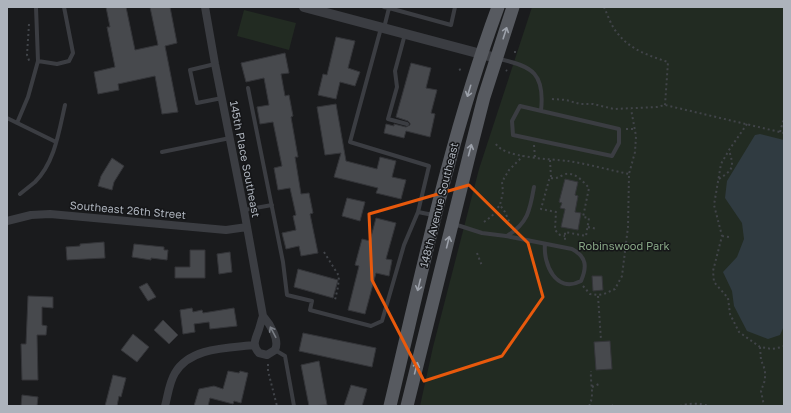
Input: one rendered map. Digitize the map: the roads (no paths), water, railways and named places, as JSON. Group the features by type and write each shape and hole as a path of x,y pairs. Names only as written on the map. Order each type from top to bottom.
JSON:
{"main road":[{"name":"148th Avenue Southeast","path":"390,406 447,166 481,54 498,7"},
{"name":"148th Avenue Southeast","path":"407,406 472,144 496,58 513,7"}],"street":[{"name":"145th Place Southeast","path":"205,7 263,316"},
{"path":"304,7 496,58"},
{"name":"Southeast 26th Street","path":"7,221 31,215 50,214 226,230 247,227"},
{"path":"263,316 276,337 277,346 275,350 268,355 259,353 254,345 254,340 259,331 263,316"},
{"path":"165,406 175,373 188,360 210,350 254,345"}],"lane":[{"path":"17,123 28,97 38,61 36,7"},
{"path":"38,61 57,64 69,61 73,53 64,7"},
{"path":"248,88 283,262 287,295 312,301 310,310 371,326 382,321 404,245 418,212 429,166 350,142 382,28 386,8 451,25 456,7"},
{"path":"405,34 395,71 397,87 388,119 407,124"},
{"path":"496,58 522,65 531,70 538,78 543,96 542,111"},
{"path":"215,64 190,70 197,103 222,98"},
{"path":"20,194 35,181 53,153 65,105"},
{"path":"520,106 542,111 619,130 619,143 612,156 513,135 512,121 520,106"},
{"path":"7,118 56,142"},
{"path":"162,152 230,138"},
{"path":"506,236 514,232 527,216 534,187"},
{"path":"244,210 272,205"},
{"path":"418,212 435,216"},
{"path":"453,223 482,233 506,236 572,249 584,260 585,267 581,281 568,284 560,282 554,277 546,261 545,244"},
{"path":"275,350 285,356 294,406"}],"park label":[{"name":"Robinswood Park","path":"624,246"}]}
